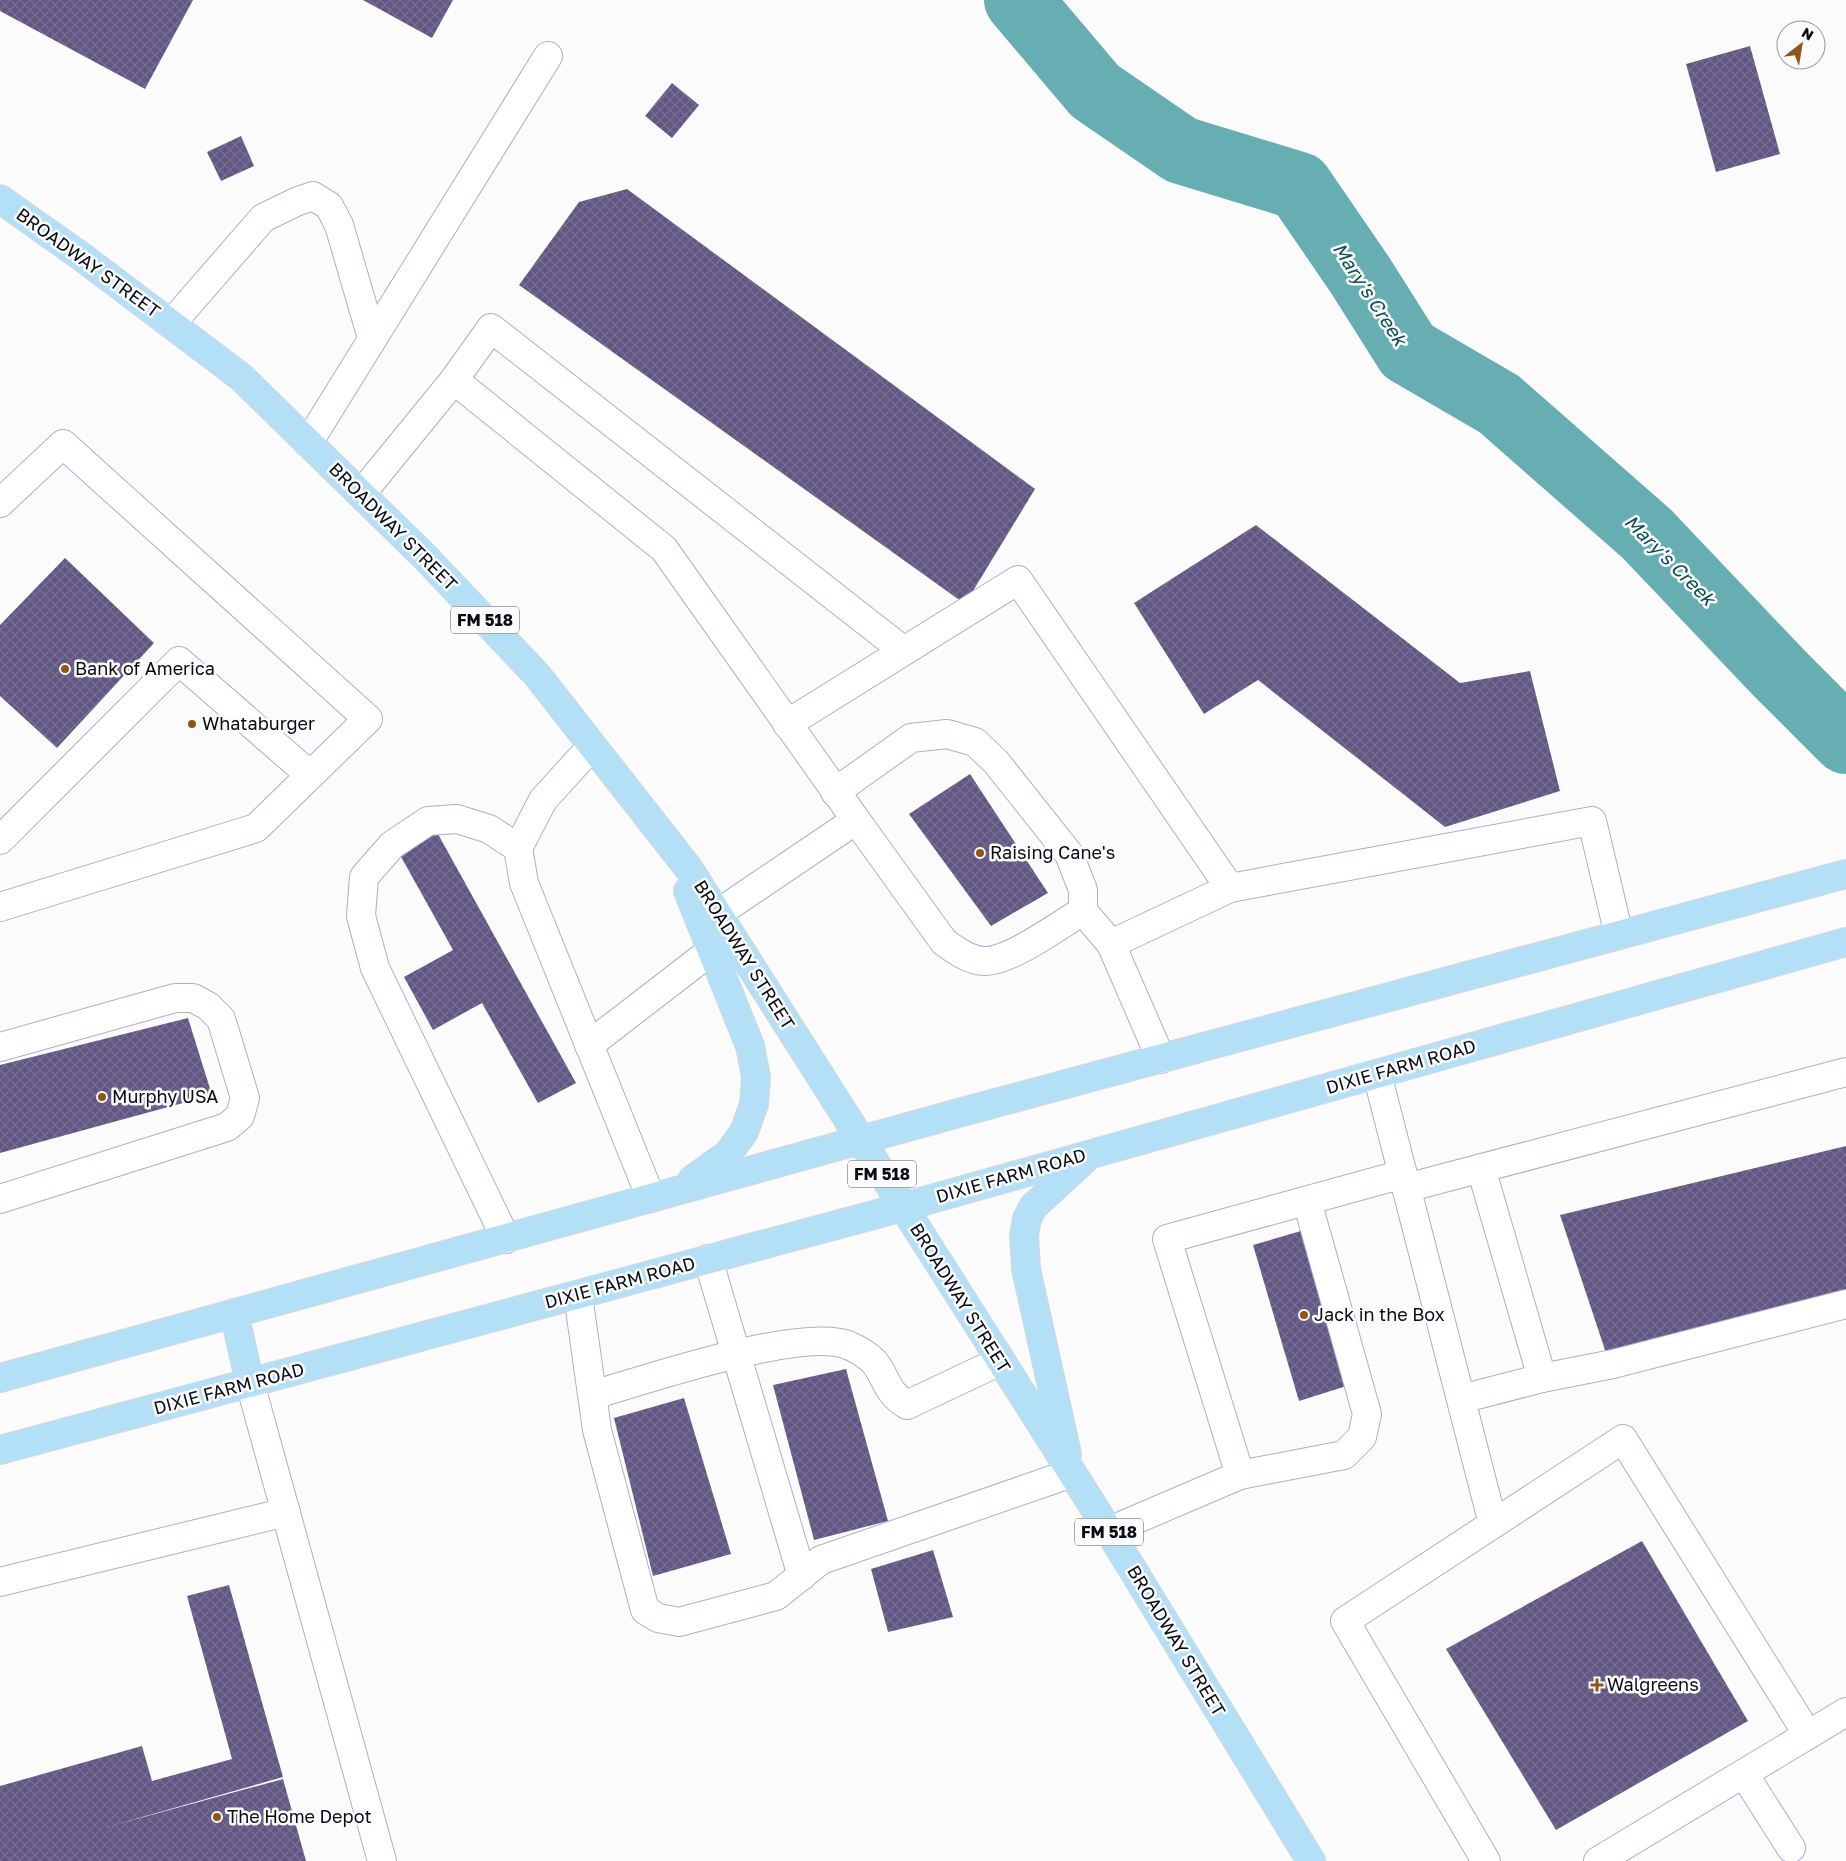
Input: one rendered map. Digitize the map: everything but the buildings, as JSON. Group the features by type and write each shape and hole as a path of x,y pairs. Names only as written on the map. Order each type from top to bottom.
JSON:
{"main road":[{"name":"BROADWAY STREET","path":"0,199 82,257 241,378 424,556 536,675 689,869 1109,1531 1311,1861"},
{"path":"661,1195 705,1172 728,1154 744,1132 754,1104 756,1077 750,1046 670,845"},
{"path":"0,1378 861,1140 1846,874"},
{"name":"DIXIE FARM ROAD","path":"0,1450 903,1207 1840,944"},
{"path":"1072,1473 1026,1269 1024,1235 1033,1207 1089,1154"},
{"path":"234,1313 250,1383"}],"lane":[{"path":"308,442 548,56"},
{"path":"170,324 263,218 298,200 313,196 329,206 339,225 372,338"},
{"path":"360,494 454,380 491,328 904,651"},
{"path":"454,380 664,549 835,792 944,942 958,952 983,961 1002,959 1083,911"},
{"path":"0,503 63,444 368,719 256,828 0,907"},
{"path":"787,724 1018,580 1230,888"},
{"path":"0,840 180,661 310,775"},
{"path":"835,792 911,738 947,734 975,742 996,762 1069,854 1082,890 1083,911 1111,944 1161,1059"},
{"path":"592,746 543,800 518,848 524,883 589,1044 661,1195"},
{"path":"506,1239 375,968 361,916 364,877 392,845 428,821 457,819 489,829 518,848"},
{"path":"717,914 856,820"},
{"path":"1111,944 1230,888 1592,821 1619,935"},
{"path":"589,1044 711,951"},
{"path":"0,1047 175,998 193,998 208,1006 221,1019 245,1098 240,1116 227,1127 0,1199"},
{"path":"1240,1475 1167,1240 1307,1201 1481,1168 1846,1072"},
{"path":"1377,1074 1493,1524"},
{"path":"1481,1168 1542,1378"},
{"path":"1109,1531 1240,1475 1344,1455 1362,1437 1367,1414 1307,1201"},
{"path":"708,1260 802,1576"},
{"path":"578,1295 597,1430 645,1610 658,1618 679,1622 776,1596 822,1560 1072,1473"},
{"path":"1461,1399 1542,1378 1613,1364 1846,1304"},
{"path":"593,1395 736,1354 815,1340 848,1345 871,1359 894,1397 906,1405 1000,1361"},
{"path":"250,1383 382,1861"},
{"path":"1486,1861 1346,1621 1623,1439 1808,1735"},
{"path":"0,1582 286,1512"},
{"path":"1598,1861 1846,1712"},
{"path":"1744,1774 1792,1848"}],"waterway":[{"name":"Mary's Creek","path":"1018,0 1095,91 1181,150 1299,186 1360,275 1408,351 1499,404 1647,534 1779,673 1846,740"}],"place":[{"name":"Bank of America","path":"65,669"},
{"name":"Whataburger","path":"192,724"},
{"name":"Raising Cane's","path":"980,853"},
{"name":"Murphy USA","path":"102,1097"},
{"name":"Jack in the Box","path":"1304,1315"},
{"name":"Walgreens","path":"1597,1685"},
{"name":"The Home Depot","path":"217,1817"}]}
